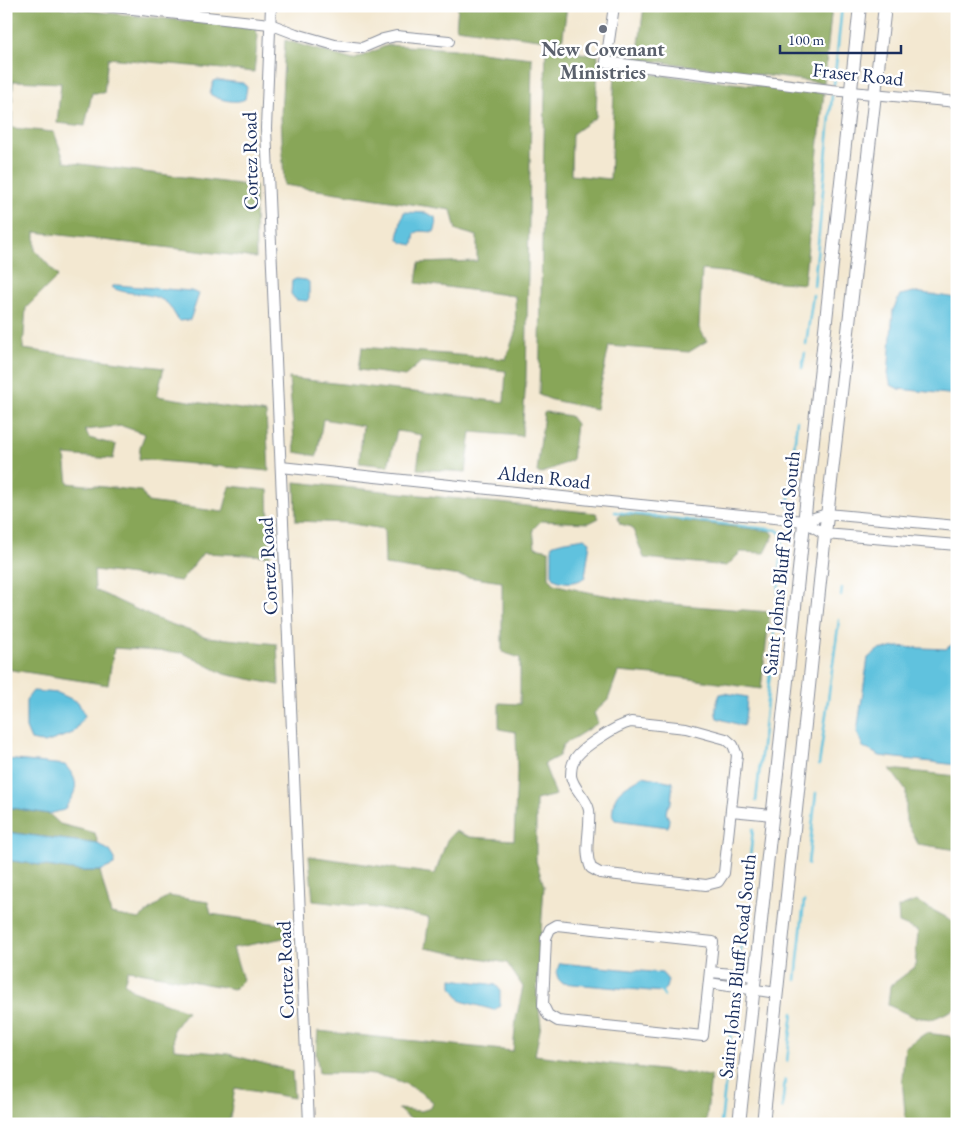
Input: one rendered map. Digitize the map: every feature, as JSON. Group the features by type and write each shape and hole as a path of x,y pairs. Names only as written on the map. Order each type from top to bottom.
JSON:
{"main road":[{"name":"Saint Johns Bluff Road South","path":"738,1124 860,6"},
{"name":"Saint Johns Bluff Road South","path":"762,1124 827,514 885,6"}],"street":[{"path":"105,6 270,24 327,43 362,48 383,38 396,36 449,41"},
{"name":"Cortez Road","path":"271,6 266,128 309,1124"},
{"name":"Fraser Road","path":"614,6 606,62 957,102"},
{"name":"Alden Road","path":"281,467 804,521 827,514 957,526"},
{"name":"Alden Road","path":"804,521 825,534 957,545"},
{"path":"631,722 686,728 726,740 733,746 737,755 731,811 724,873 718,882 706,885 600,873 591,868 587,859 588,807 574,784 571,775 574,761 581,752 622,724 631,722"},
{"path":"731,811 772,815"},
{"path":"557,925 713,942 710,972 703,1036 558,1021 548,1015 543,1005 546,938 550,929 557,925"},
{"path":"710,972 755,976"},
{"path":"709,982 777,993"}],"green space":[{"path":"6,6 43,6 255,28 258,36 254,72 108,58 104,93 92,93 85,126 57,123 61,83 13,81 12,128 54,132 65,162 255,186 256,258 35,232 35,250 58,276 26,308 23,349 164,368 157,396 266,413 269,471 139,459 140,447 145,434 122,426 85,430 89,438 116,445 113,459 65,455 68,483 141,491 148,502 223,512 230,486 268,490 270,556 203,553 181,581 94,570 95,590 157,619 207,637 277,644 279,685 224,674 183,653 114,648 108,685 6,669"},
{"path":"458,6 567,6 561,51 598,55 596,117 572,134 571,175 610,179 615,70 824,93 804,284 757,280 733,273 702,270 699,328 707,341 689,352 609,346 596,409 552,400 539,395 546,40 456,28"},
{"path":"644,6 832,6 824,83 637,59"},
{"path":"285,40 353,60 388,45 454,49 532,58 526,379 522,436 471,432 466,472 417,469 422,435 397,431 388,466 359,463 363,426 323,419 317,456 295,452 289,378 504,402 506,371 421,362 405,376 359,370 362,347 506,359 516,330 515,296 416,283 419,263 477,261 477,236 456,230 451,210 284,185 281,116"},
{"path":"544,413 570,416 576,424 572,460 540,474 537,472"},
{"path":"295,482 596,513 599,518 589,523 541,521 533,529 535,547 549,550 549,577 554,584 634,600 770,612 761,689 676,677 618,672 608,700 594,713 598,723 563,745 559,756 544,764 556,795 536,800 536,861 544,886 537,993 541,1025 535,1055 711,1076 706,1124 420,1124 398,1109 421,1111 431,1108 433,1102 406,1084 393,1079 365,1074 319,1073 316,1053 318,1031 513,1051 516,1019 523,987 507,963 425,948 429,918 377,908 313,901 309,856 435,874 447,840 455,831 470,837 514,840 517,771 516,732 499,729 499,703 520,704 520,658 502,652 502,582 385,565 384,529 346,523 296,521"},
{"path":"620,514 771,531 774,535 765,553 741,552 727,566 644,558 632,527 620,524 618,518"},
{"path":"890,769 957,776 957,850 918,844 906,821 906,791"},
{"path":"6,807 49,814 60,824 95,833 98,844 6,832"},
{"path":"6,860 80,871 100,871 111,914 139,919 168,896 208,902 211,914 286,925 289,937 233,948 243,980 234,989 128,970 124,983 135,992 187,1011 173,1030 174,1049 228,1054 292,1071 294,1098 235,1088 229,1124 6,1124"},
{"path":"916,901 957,923 957,1008 933,1019 914,1017 888,1005 890,986 915,967 918,931 899,923 898,908"},
{"path":"926,1033 949,1036 957,1042 957,1103 954,1124 906,1124 902,1078 905,1047"}],"water":[{"path":"216,80 243,83 247,87 245,99 228,101 210,94 213,82"},
{"path":"404,212 426,213 435,217 436,226 434,232 420,231 415,233 413,245 403,243 398,239"},
{"path":"296,279 309,282 309,298 307,301 296,300 291,294 292,281"},
{"path":"116,285 191,291 199,294 190,320 179,321 168,304 162,300 111,287"},
{"path":"914,292 957,298 957,395 899,389 891,385 888,376 893,310 900,295"},
{"path":"584,538 590,542 585,577 571,582 556,580 552,575 552,545"},
{"path":"957,610 957,765 880,756 863,747 857,732 868,658 878,650 897,647 946,649 955,642"},
{"path":"33,691 58,693 78,702 85,716 73,733 45,743 31,740 26,728 26,700"},
{"path":"725,693 747,697 743,726 717,718 718,700 720,694"},
{"path":"6,759 65,765 74,777 75,788 72,798 64,810 49,814 6,807"},
{"path":"643,776 673,782 671,802 666,813 669,819 668,827 615,820 613,817 614,802 619,792"},
{"path":"6,832 98,844 110,851 115,859 114,865 100,871 80,871 6,860"},
{"path":"560,963 662,973 668,980 666,988 662,992 562,983 557,974"},
{"path":"452,979 496,985 500,990 500,1006 494,1010 461,1001 452,987"}],"waterway":[{"path":"834,84 842,6"},
{"path":"814,286 832,96"},
{"path":"806,344 813,295"},
{"path":"802,368 805,353"},
{"path":"788,507 797,420"},
{"path":"615,512 777,530 782,535"},
{"path":"778,594 783,532"},
{"path":"841,596 842,588"},
{"path":"756,801 777,609"},
{"path":"819,765 839,620"},
{"path":"808,864 816,793"},
{"path":"746,897 753,829"},
{"path":"796,980 804,901"},
{"path":"739,966 745,907"},
{"path":"662,992 664,996"},
{"path":"721,1124 734,1002"},
{"path":"787,1061 793,1013"},
{"path":"782,1108 785,1080"}],"place":[{"name":"New Covenant Ministries","path":"603,29"}]}
